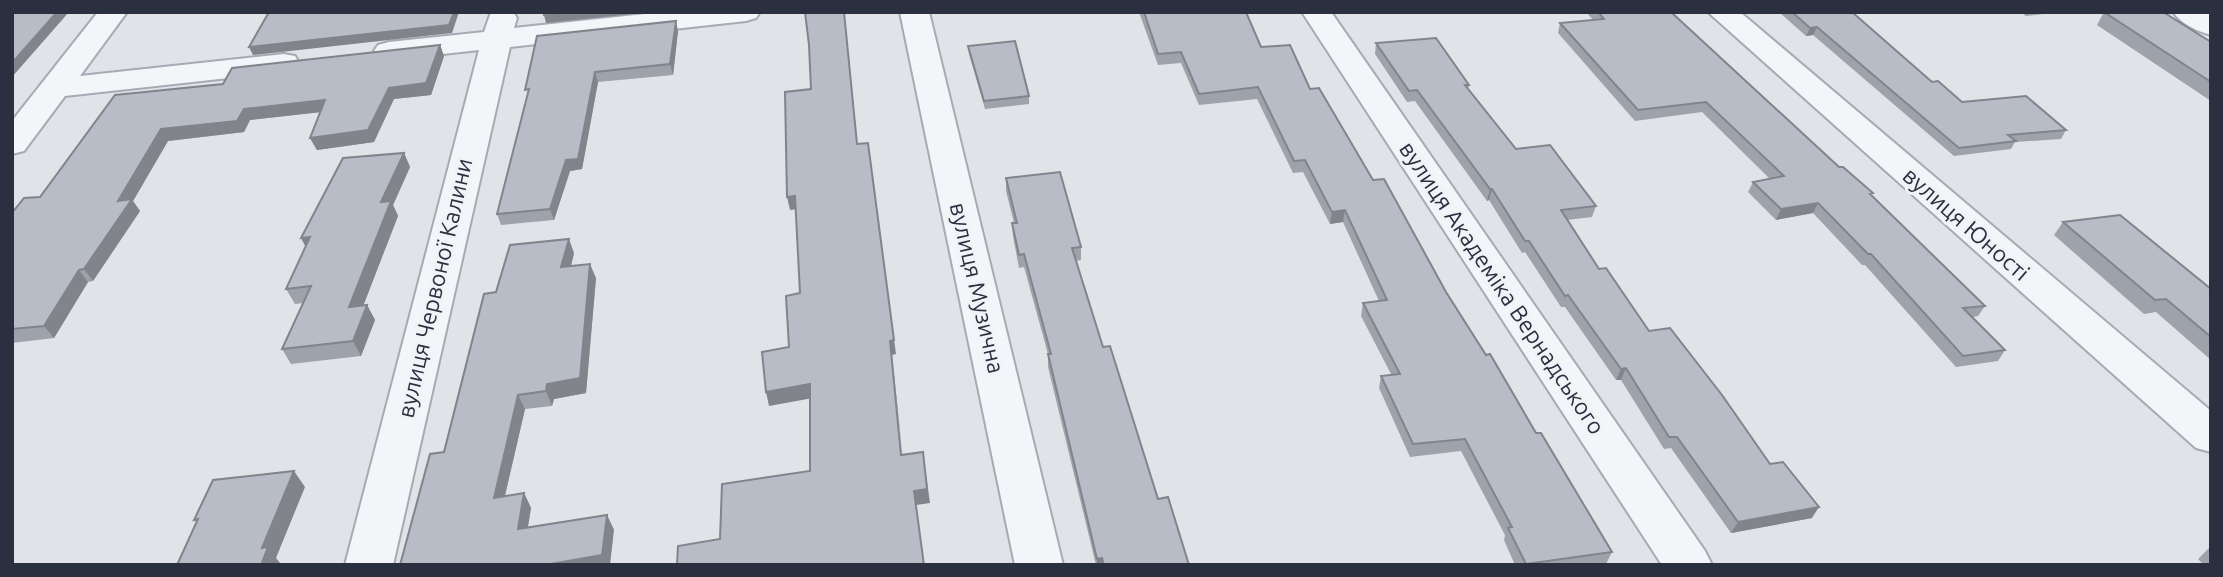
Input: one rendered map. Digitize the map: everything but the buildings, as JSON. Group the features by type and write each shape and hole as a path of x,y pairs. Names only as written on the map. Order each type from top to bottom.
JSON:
{"street":[{"path":"12,144 113,12"},
{"path":"357,55 499,26 746,12"},
{"name":"вулиця Музична","path":"914,12 1040,565"},
{"name":"вулиця Академіка Вернадського","path":"1316,12 1688,565"},
{"name":"вулиця Юності","path":"1722,12 2211,436"},
{"path":"2187,12 2211,26"},
{"name":"вулиця Червоної Калини","path":"369,565 499,26"},
{"path":"55,88 316,59"}]}
